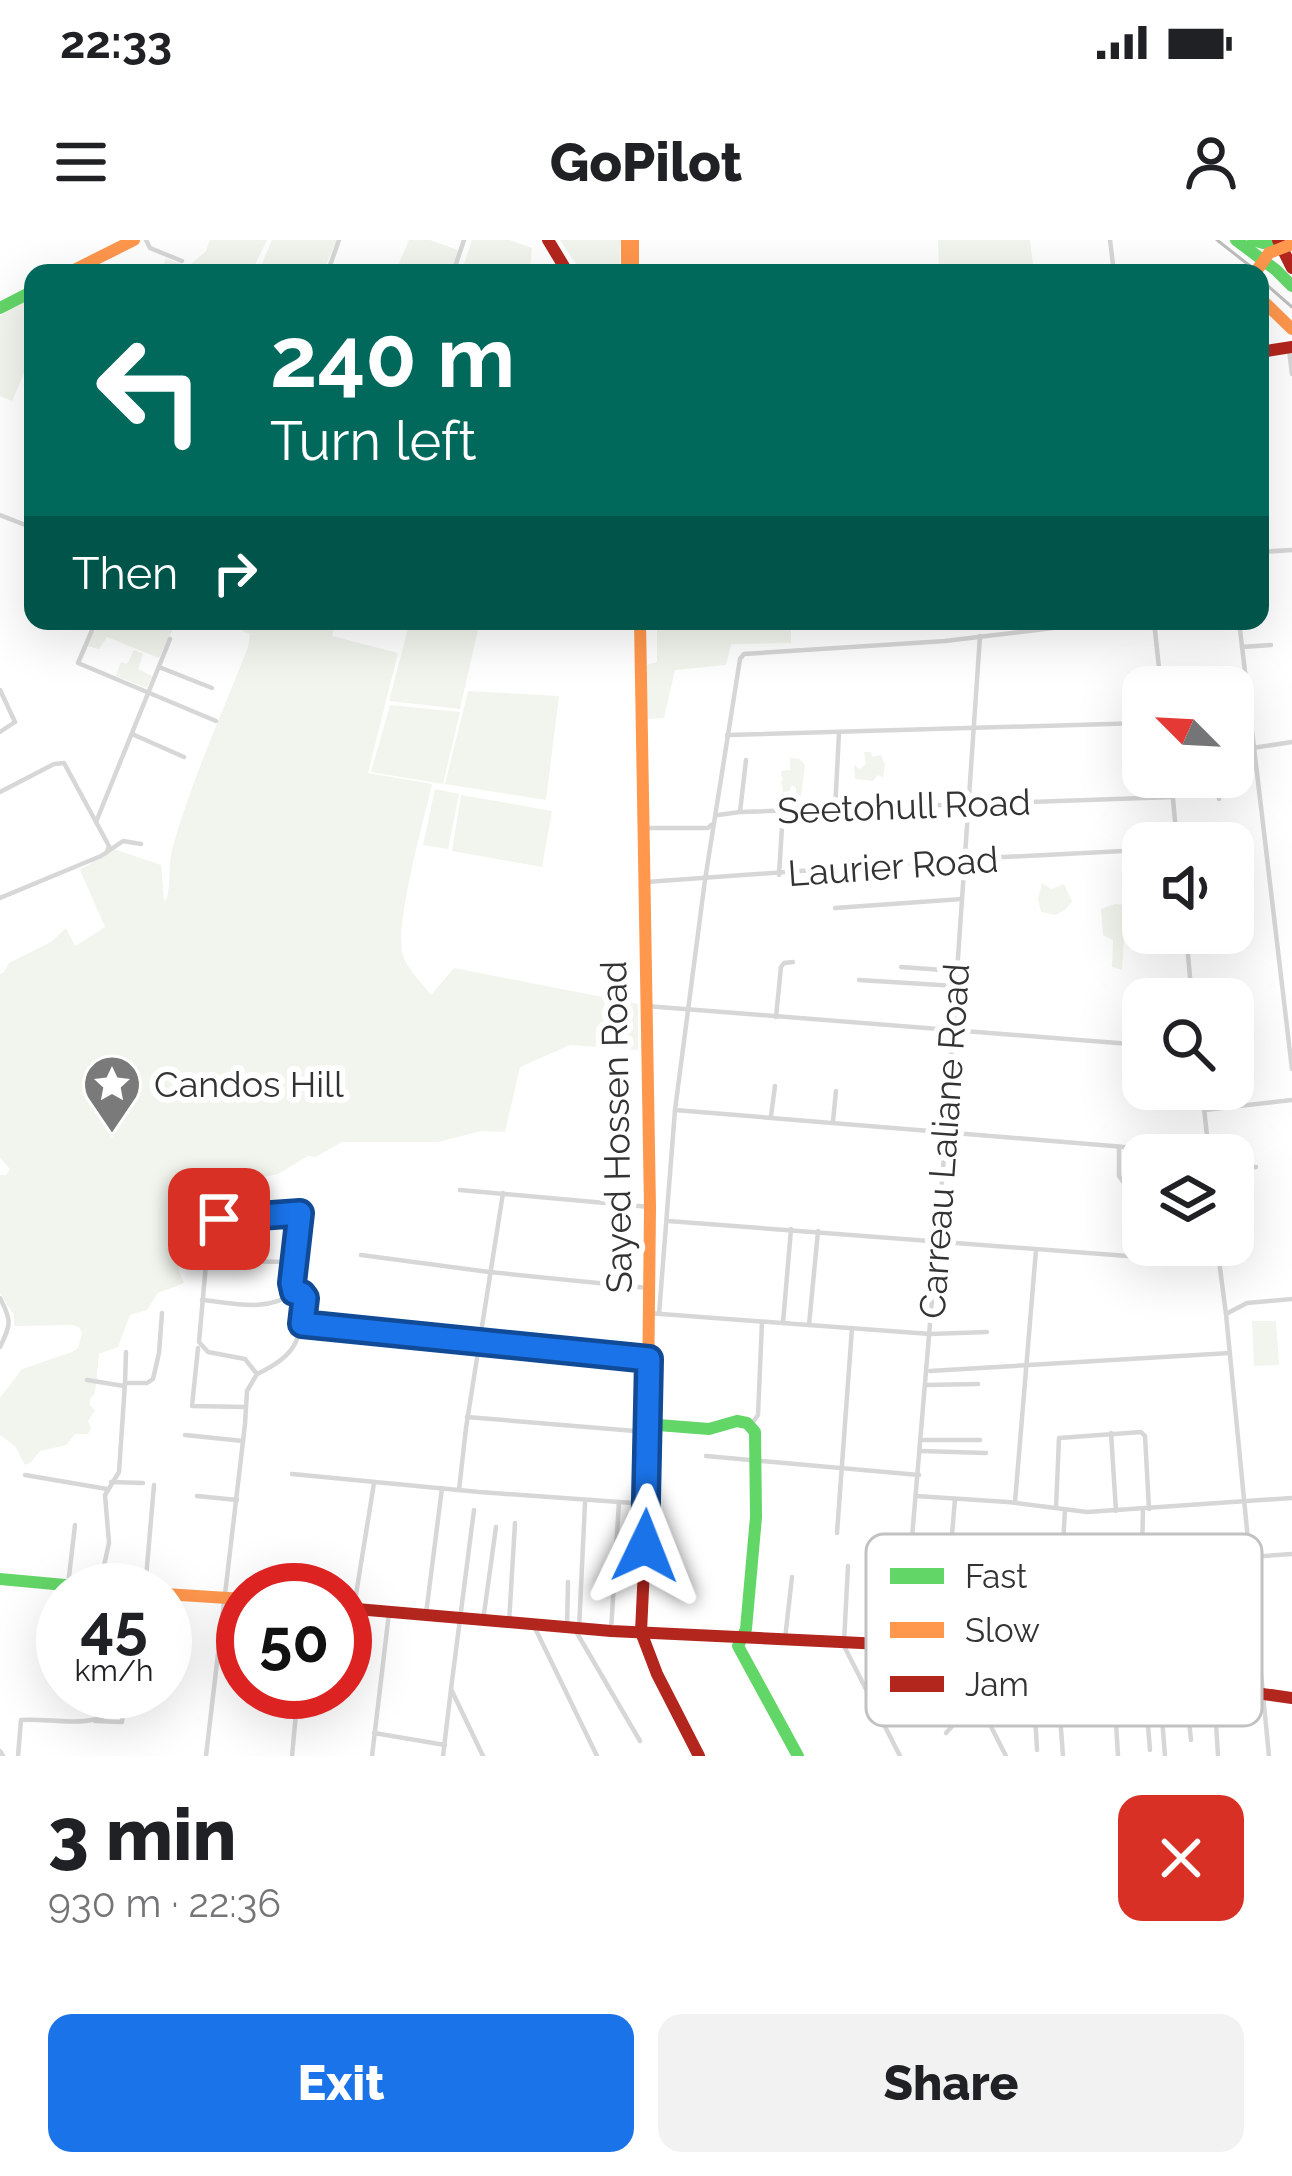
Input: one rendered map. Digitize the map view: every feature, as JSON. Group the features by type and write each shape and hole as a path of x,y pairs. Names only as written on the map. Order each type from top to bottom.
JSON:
{"main road":[{"path":"86,264 134,240"},
{"path":"1236,240 1268,264"},
{"path":"1253,240 1278,240 1292,268"},
{"path":"1258,264 1270,251 1292,244"},
{"path":"1269,308 1292,329"},
{"name":"Sayed Hossen Road","path":"640,630 648,1288 654,1313 648,1413 653,1428"},
{"path":"699,1756 641,1631 653,1428 710,1429 740,1421 757,1436 758,1460 746,1629 738,1646 798,1756"},
{"path":"0,1579 36,1583"},
{"path":"372,1611 611,1631 866,1643"},
{"path":"1263,1693 1292,1698"}],"street":[{"path":"146,240 150,248 182,261"},
{"path":"1290,348 1292,374"},
{"path":"92,630 78,663 216,721"},
{"path":"987,1332 930,1334 654,1313 675,1110 738,664 745,654 945,641 1027,630"},
{"path":"1155,630 1159,666"},
{"path":"1240,630 1244,666"},
{"name":"Carreau Laliane Road","path":"911,1534 946,1133 980,635"},
{"path":"96,822 170,640"},
{"path":"1242,647 1270,645"},
{"path":"159,667 212,688"},
{"path":"0,690 15,722 0,732"},
{"path":"727,735 1122,724"},
{"path":"835,810 839,733"},
{"path":"132,734 184,757"},
{"path":"1254,748 1292,742"},
{"path":"740,812 746,760"},
{"path":"0,792 60,762 67,766 108,849"},
{"path":"1254,764 1292,1069"},
{"name":"Seetohull Road","path":"643,828 708,829 719,813 1143,798"},
{"path":"778,874 783,811"},
{"path":"0,898 123,841 141,844"},
{"name":"Laurier Road","path":"644,882 1122,851"},
{"path":"835,908 962,899"},
{"path":"776,1017 782,965 793,962"},
{"path":"901,967 957,971"},
{"path":"860,980 956,986"},
{"path":"645,1006 1122,1043"},
{"path":"771,1118 775,1086"},
{"path":"832,1123 836,1090"},
{"path":"1254,1104 1292,1100"},
{"path":"675,1110 1122,1147"},
{"path":"1204,1110 1207,1134"},
{"path":"1119,1147 1122,1180"},
{"path":"460,1190 650,1207"},
{"path":"459,1490 503,1193"},
{"path":"246,1407 192,1406 209,1229 214,1220 298,1211 294,1292"},
{"path":"667,1221 1122,1256"},
{"path":"783,1323 791,1229"},
{"path":"809,1325 818,1231"},
{"path":"1015,1502 1036,1250"},
{"path":"361,1255 648,1288"},
{"path":"207,1261 295,1262"},
{"path":"1219,1266 1247,1534"},
{"path":"202,1300 271,1304 294,1292"},
{"path":"230,1563 247,1391 256,1374 294,1347 300,1336 305,1298 294,1292"},
{"path":"0,1298 10,1323 0,1347"},
{"path":"1226,1314 1247,1303 1292,1300"},
{"path":"87,1380 125,1384 153,1379 162,1313"},
{"path":"750,1426 758,1415 762,1322"},
{"path":"302,1324 649,1359"},
{"path":"837,1533 852,1328"},
{"path":"199,1342 208,1352 245,1359 256,1374"},
{"path":"105,1563 109,1526 104,1502 121,1460 126,1352"},
{"path":"927,1372 1230,1353"},
{"path":"926,1385 978,1384"},
{"path":"467,1417 653,1428"},
{"path":"1111,1433 1115,1510"},
{"path":"1056,1508 1060,1436 1143,1433 1144,1534"},
{"path":"185,1436 243,1442"},
{"path":"922,1440 980,1440"},
{"path":"921,1451 986,1453"},
{"path":"706,1456 919,1475"},
{"path":"25,1474 109,1486 143,1484"},
{"path":"292,1474 647,1504"},
{"path":"358,1563 374,1483"},
{"path":"147,1563 154,1485"},
{"path":"426,1616 442,1488"},
{"path":"197,1496 237,1500"},
{"path":"916,1496 1066,1510 1292,1498"},
{"path":"952,1534 955,1498"},
{"path":"573,1628 585,1500"},
{"path":"611,1631 619,1502"},
{"path":"443,1756 474,1510"},
{"path":"1064,1534 1066,1510"},
{"path":"509,1623 515,1523"},
{"path":"71,1563 75,1525"},
{"path":"483,1621 496,1527"},
{"path":"1262,1556 1292,1554"},
{"path":"848,1566 843,1642 866,1688"},
{"path":"785,1640 792,1577"},
{"path":"568,1582 573,1628 640,1741"},
{"path":"372,1756 389,1613"},
{"path":"534,1626 597,1756"},
{"path":"206,1756 216,1677"},
{"path":"1262,1683 1269,1756"},
{"path":"451,1689 483,1756"},
{"path":"18,1756 23,1719 122,1719"},
{"path":"94,1721 98,1719"},
{"path":"292,1756 295,1719"},
{"path":"885,1726 900,1756"},
{"path":"946,1733 952,1726"},
{"path":"990,1726 1006,1756"},
{"path":"1035,1726 1037,1750"},
{"path":"1060,1726 1063,1756"},
{"path":"1118,1726 1118,1756"},
{"path":"1150,1750 1151,1726"},
{"path":"1160,1726 1165,1756"},
{"path":"1190,1726 1191,1740"},
{"path":"1216,1726 1218,1756"},
{"path":"374,1733 445,1745"}],"shaded area":[{"path":"210,240 267,240 255,264 191,264 206,251"},
{"path":"272,240 337,240 326,264 262,264"},
{"path":"409,240 430,240 460,251 456,264 399,264"},
{"path":"472,240 509,240 532,248 530,264 464,264"},
{"path":"560,240 621,240 620,264 576,264"},
{"path":"938,240 1030,240 1033,264 939,264"},
{"path":"24,301 24,374 12,401 0,396 0,316"},
{"path":"95,630 173,630 159,658 107,637 99,649 88,646"},
{"path":"241,630 334,630 332,636 398,653 368,773 432,784 401,941 405,961 431,995 454,968 638,1004 638,1050 570,1045 520,1067 505,1132 481,1131 438,1142 342,1142 201,1210 177,1251 184,1283 158,1293 147,1310 130,1315 118,1347 99,1354 95,1393 90,1399 95,1410 88,1421 88,1434 75,1434 66,1445 40,1451 25,1465 15,1446 0,1435 0,1398 22,1369 72,1352 82,1334 73,1325 14,1326 14,1315 0,1293 0,1175 10,1169 0,1158 0,974 9,963 51,942 66,928 75,946 105,927 80,870 114,849 161,865 164,901 167,897 180,824 250,634"},
{"path":"408,630 478,630 460,709 389,701"},
{"path":"657,630 791,630 791,643 731,644 726,665 675,670 664,718 645,719 646,665 657,662"},
{"path":"134,650 143,654 138,669 152,676 147,688 116,676 121,662 127,664"},
{"path":"468,691 559,696 546,800 445,784"},
{"path":"390,705 460,712 443,784 371,772"},
{"path":"864,752 881,755 883,778 855,779 854,765 860,769 866,764"},
{"path":"790,758 805,765 801,797 792,785 784,796 781,775 790,770"},
{"path":"435,789 459,794 448,849 423,845"},
{"path":"461,795 552,811 542,867 452,851"},
{"path":"1042,883 1051,889 1064,884 1072,901 1066,909 1056,915 1041,912"},
{"path":"1122,905 1122,970 1112,967 1113,940 1103,935 1101,909"},
{"path":"1252,1321 1276,1321 1279,1365 1254,1366"}],"tram line":[{"path":"1217,240 1248,264"},
{"path":"1269,287 1292,307"}],"traffic: fast":[{"path":"1236,240 1268,264"},
{"path":"1253,240 1278,240"},
{"path":"1269,265 1292,286"},
{"path":"0,308 24,296"},
{"path":"648,1432 658,1425 709,1429 737,1421 755,1432 756,1517 746,1629 738,1646 798,1756"},
{"path":"0,1579 36,1582"}],"traffic: slow":[{"path":"86,264 134,240"},
{"path":"627,240 627,264"},
{"path":"633,240 633,264"},
{"path":"1261,264 1269,253 1292,244"},
{"path":"1269,307 1292,329"},
{"path":"640,630 650,1207 648,1395"},
{"path":"192,1596 216,1597"}],"traffic: jam":[{"path":"548,240 563,264"},
{"path":"1278,240 1292,268"},
{"path":"1269,351 1292,347"},
{"path":"648,1395 641,1632 699,1756"},
{"path":"372,1610 611,1631 866,1643"},
{"path":"1262,1694 1292,1698"}],"place":[{"name":"Candos Hill","path":"112,1135"}],"route":[{"path":"219,1219 300,1213 292,1283 294,1292 305,1298 302,1324 649,1359 645,1546"}]}
